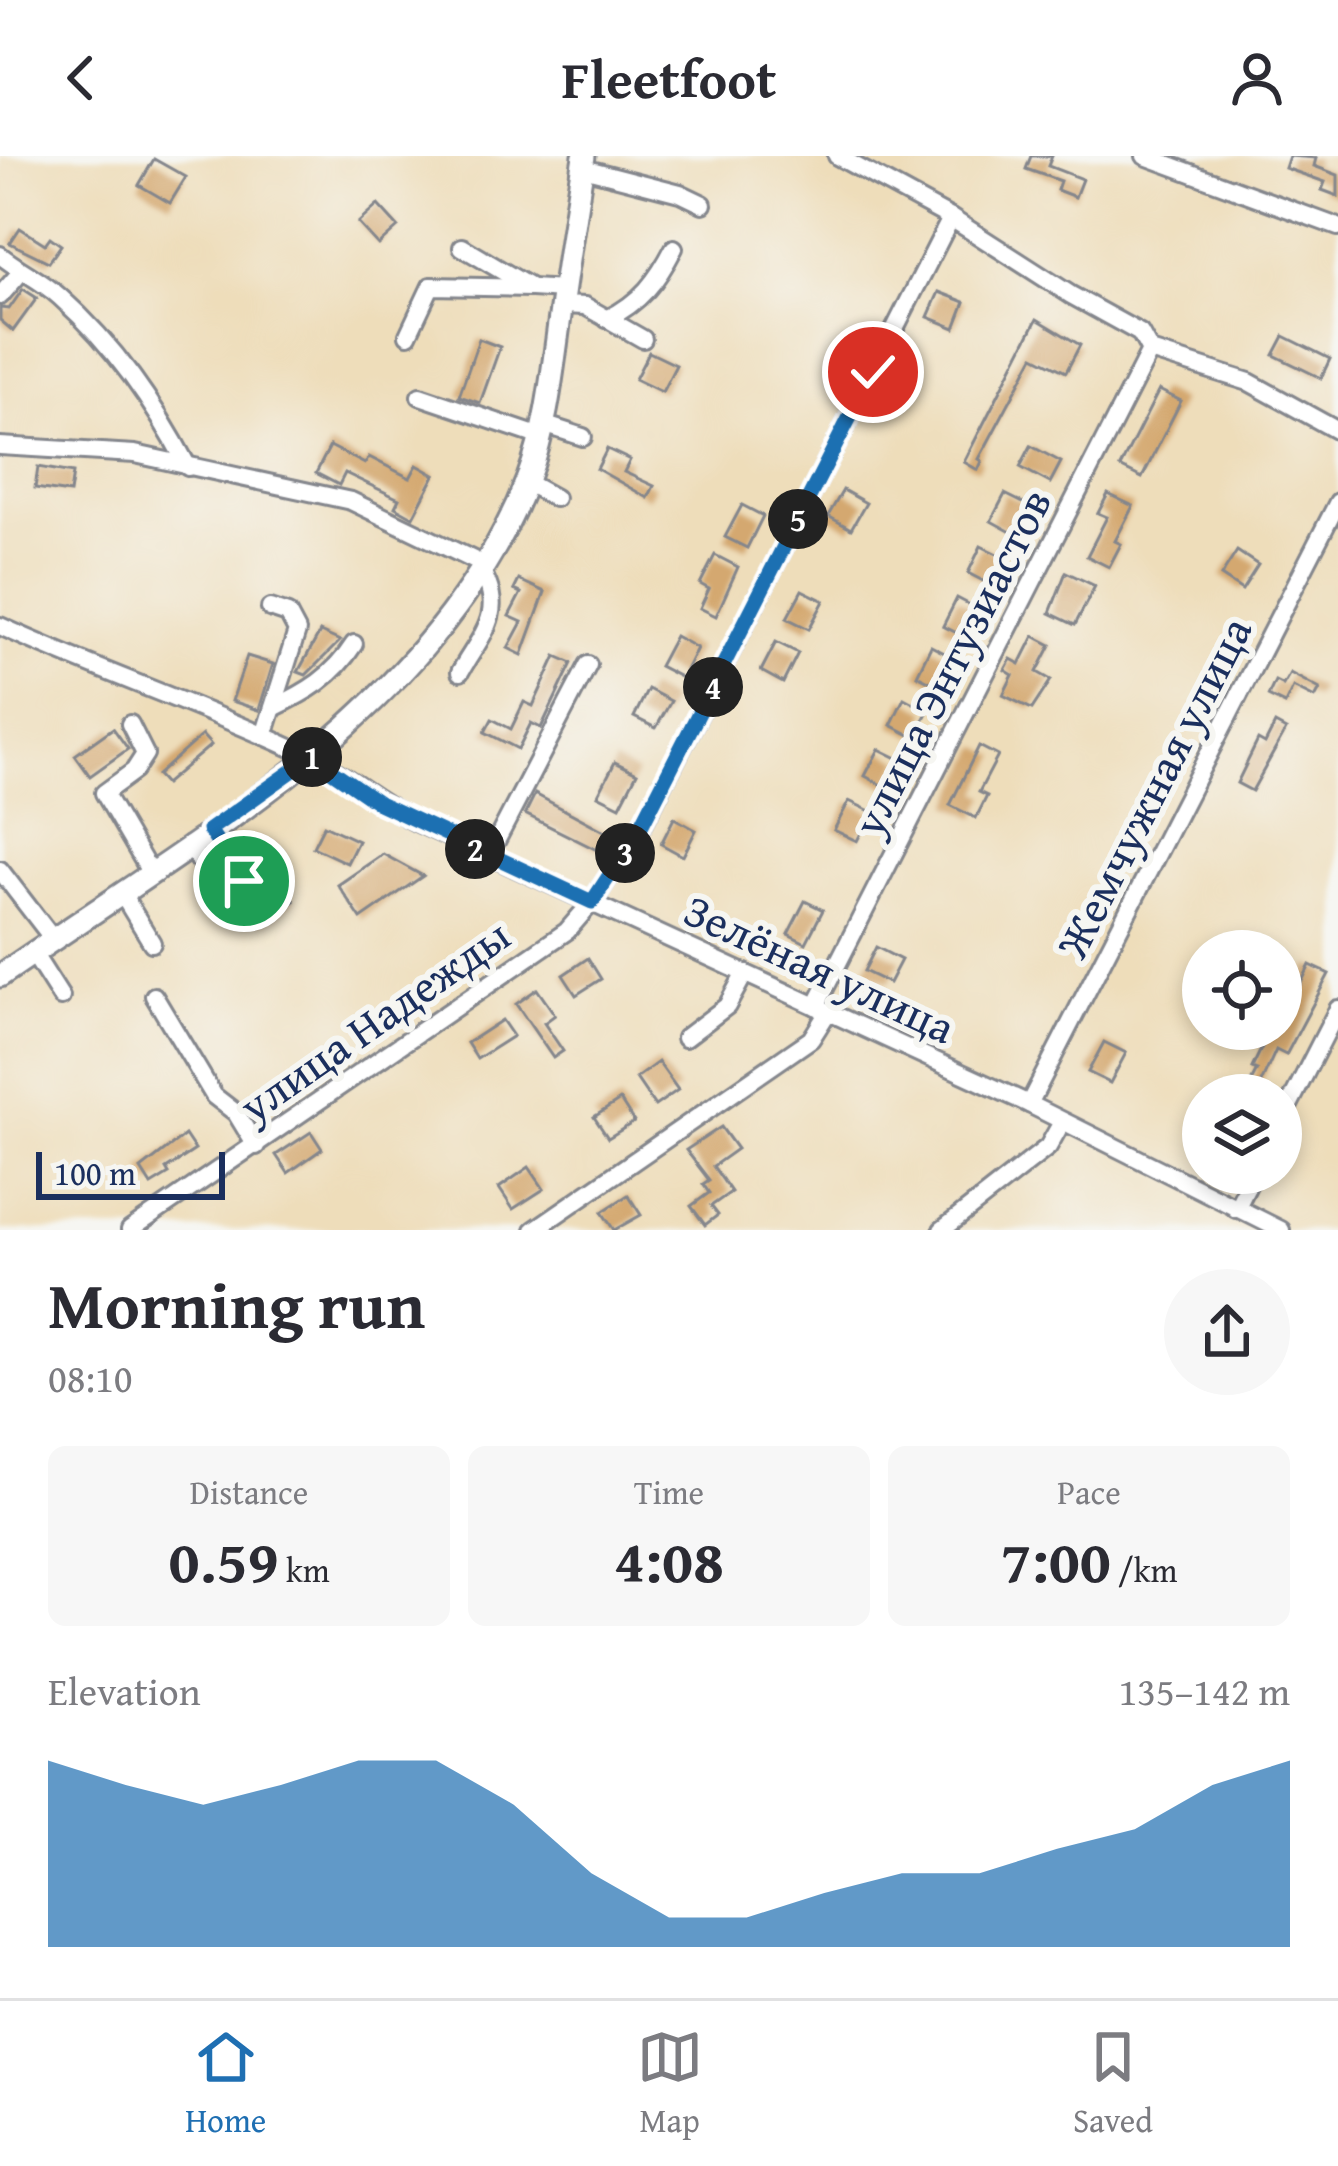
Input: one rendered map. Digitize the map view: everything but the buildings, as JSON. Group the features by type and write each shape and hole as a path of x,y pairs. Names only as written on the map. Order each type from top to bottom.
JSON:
{"main road":[{"path":"0,976 312,757 389,686 439,631 484,569 526,482 542,430 584,162"}],"street":[{"path":"837,156 951,218 1041,272 1071,296 1140,333 1150,351 1249,382 1338,430"},
{"path":"1144,156 1338,227"},
{"path":"584,162 703,205"},
{"name":"улица Надежды","path":"130,1230 566,931 592,902 638,832 951,218"},
{"path":"462,248 531,288 585,306 643,339"},
{"path":"608,319 634,305 657,280 674,248"},
{"path":"0,255 21,272 34,275 112,349 140,384 188,467"},
{"path":"0,296 21,272"},
{"path":"408,335 431,286 531,288"},
{"name":"улица Энтузиастов","path":"534,1230 811,1039 1150,351"},
{"path":"421,396 583,437"},
{"path":"0,446 135,454 351,501 484,569 493,590 494,614 460,671"},
{"path":"526,482 555,497"},
{"name":"Жемчужная улица","path":"1029,1104 1338,502"},
{"path":"264,736 297,631 288,614 270,608"},
{"name":"Зелёная улица","path":"0,626 312,757 379,803 1029,1104 1281,1230"},
{"path":"273,708 308,692 339,668 354,644"},
{"path":"489,855 588,664"},
{"path":"130,724 145,754 134,771 104,793 150,872"},
{"path":"209,830 244,881"},
{"path":"189,845 222,896"},
{"path":"0,870 53,939"},
{"path":"121,892 152,943"},
{"path":"33,953 61,997"},
{"path":"685,1038 727,1006 745,973"},
{"path":"154,997 214,1096 236,1114 256,1146"},
{"path":"1302,1079 1338,1009"},
{"path":"942,1230 1048,1147 1062,1121"},
{"path":"1236,1209 1244,1194"}],"route":[{"path":"244,881 209,830 312,757 379,803 592,902 638,832 873,372"}]}
